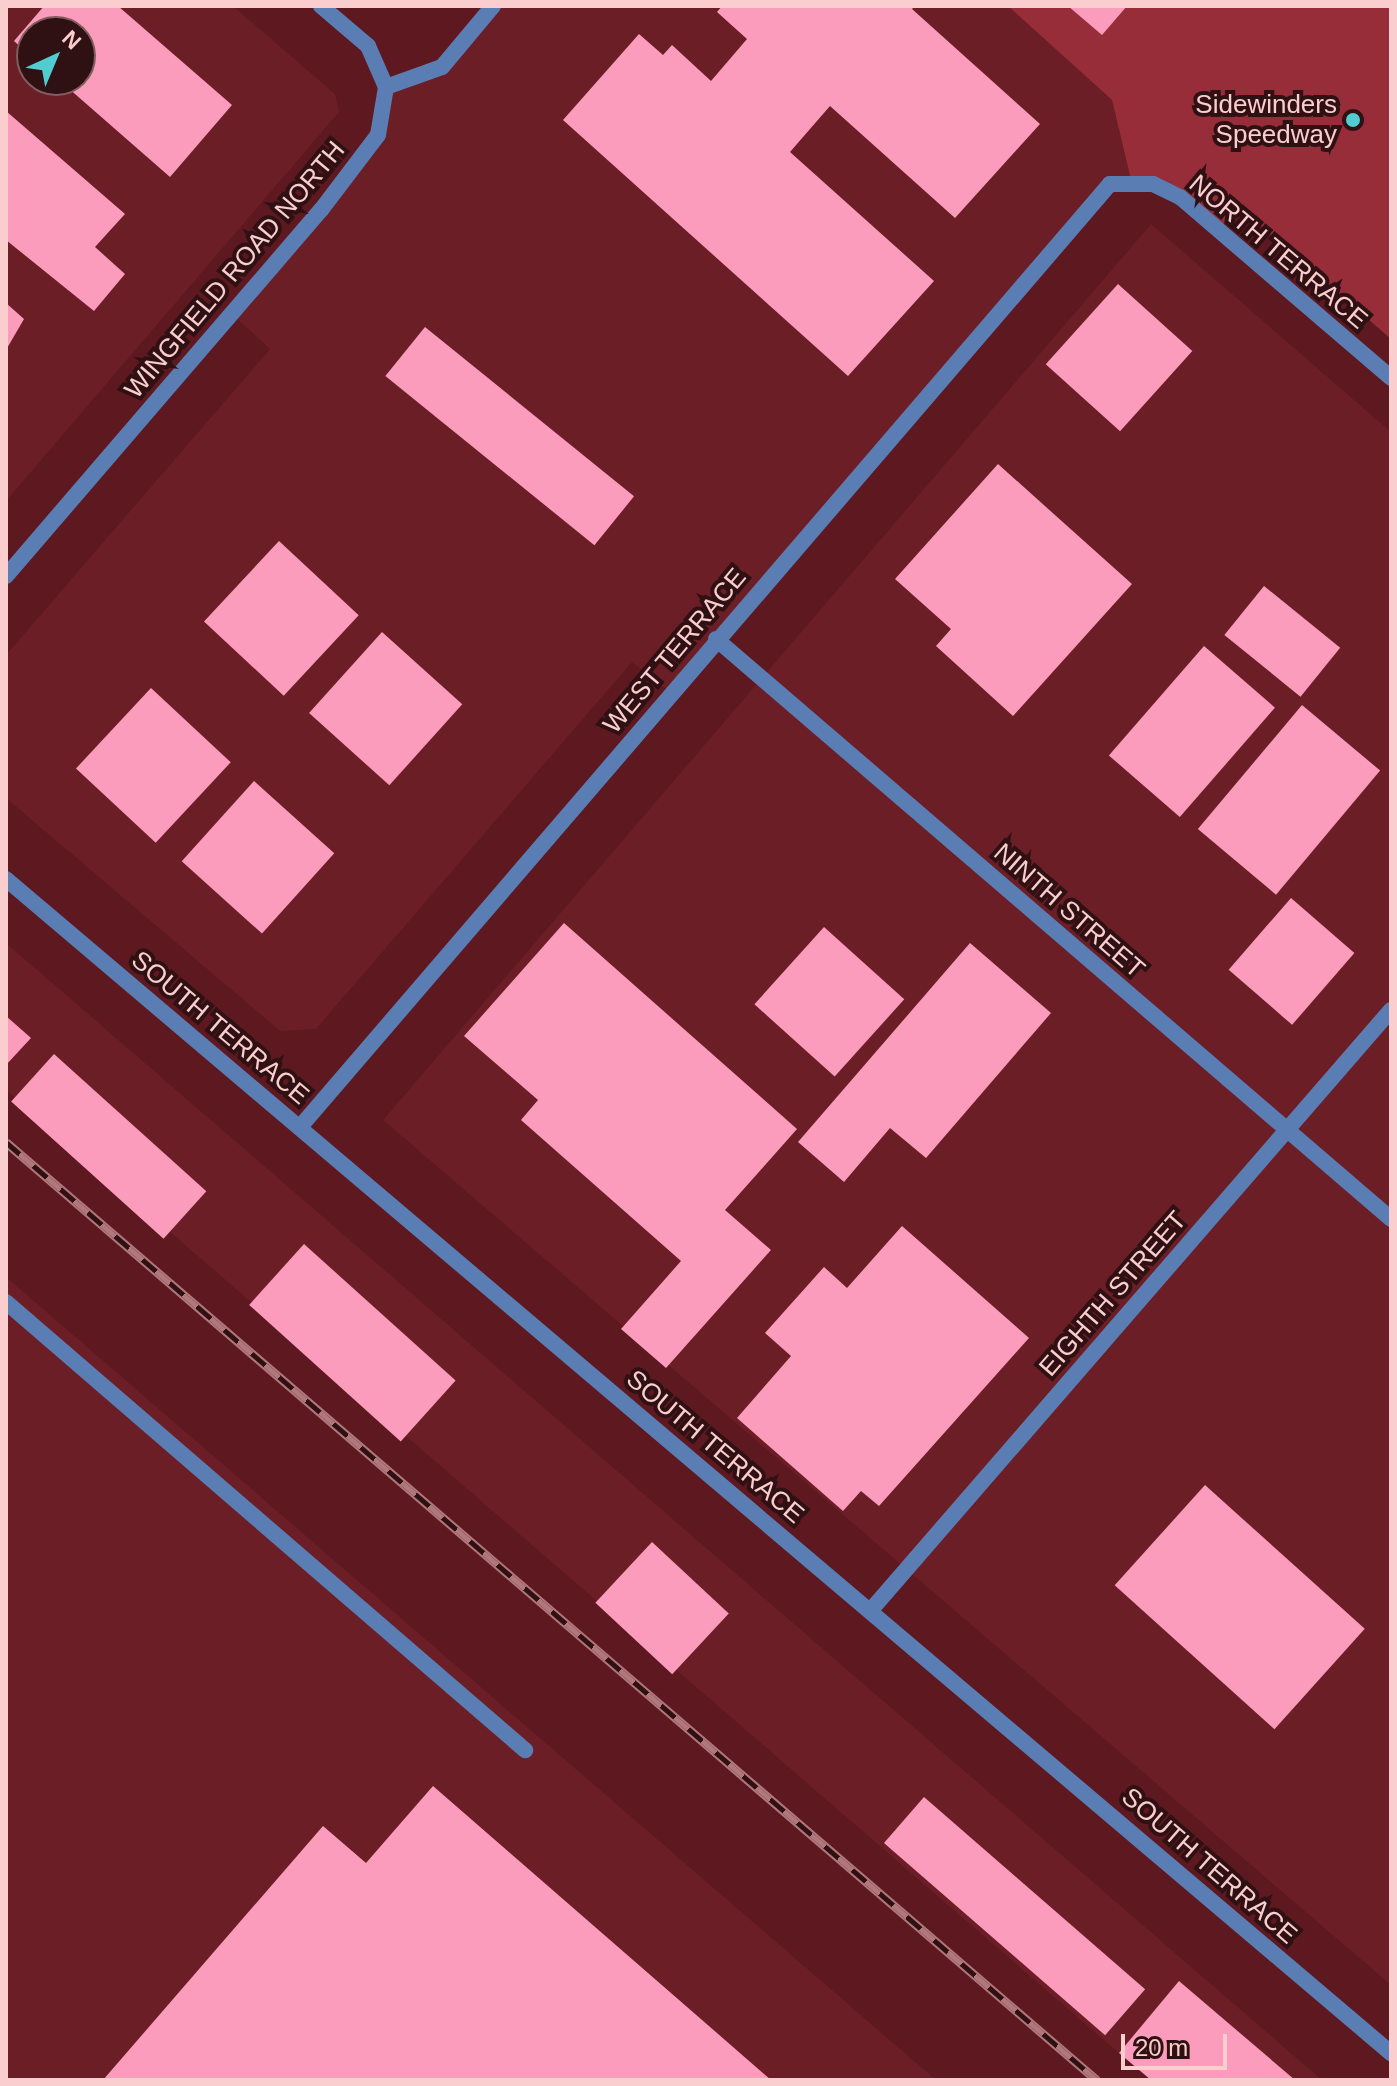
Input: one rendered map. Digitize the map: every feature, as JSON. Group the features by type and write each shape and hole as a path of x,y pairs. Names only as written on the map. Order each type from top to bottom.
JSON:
{"street":[{"path":"321,6 368,46 386,87 442,67 493,6"},
{"name":"WINGFIELD ROAD NORTH","path":"6,576 321,210 378,135 386,87"},
{"name":"NORTH TERRACE","path":"1086,206 1110,184 1131,180 1180,197 1391,378"},
{"name":"WEST TERRACE","path":"300,1127 1086,206"},
{"name":"NINTH STREET","path":"716,639 1391,1219"},
{"name":"SOUTH TERRACE","path":"6,879 1391,2053"},
{"name":"EIGHTH STREET","path":"871,1610 1391,1010"},
{"path":"6,1302 525,1750"}],"shaded area":[{"path":"6,6 233,6 335,94 339,112 6,501"},
{"path":"493,6 1008,6 1112,100 1131,180 1110,184 671,693 632,662 316,1029 280,1031 6,798 6,655 270,349 232,314 378,135 386,87 442,67"},
{"path":"1008,6 1391,6 1391,339 1239,207 1218,230 1180,197 1131,180 1112,100"},
{"path":"1151,224 1391,432 1391,1985 383,1120"},
{"path":"6,943 1322,2080 1151,2080 1119,2053 6,1090"},
{"path":"6,1277 936,2080 6,2080"}],"building":[{"path":"44,6 118,6 232,105 170,177 77,96 96,96 96,16 35,16"},
{"path":"722,6 915,6 912,9 1040,124 955,218 830,106 790,152 934,281 848,376 563,120 639,34 663,55 672,45 711,81 747,39 717,12"},
{"path":"1068,6 1127,6 1102,35"},
{"path":"6,111 125,214 95,247 125,274 94,311 6,240"},
{"path":"1118,284 1192,351 1120,431 1046,364"},
{"path":"6,303 24,319 6,350"},
{"path":"425,327 634,496 594,545 385,376"},
{"path":"998,464 1132,584 1013,716 936,646 951,629 895,579"},
{"path":"279,541 359,615 284,696 204,621"},
{"path":"1264,586 1340,648 1301,697 1224,635"},
{"path":"382,632 462,704 389,785 309,713"},
{"path":"1204,646 1275,708 1180,817 1109,755"},
{"path":"151,688 231,762 156,843 76,768"},
{"path":"1302,705 1380,771 1276,895 1198,829"},
{"path":"254,781 334,853 262,934 182,861"},
{"path":"1291,898 1354,953 1292,1025 1229,970"},
{"path":"564,923 797,1129 725,1210 771,1250 666,1368 621,1329 681,1261 521,1120 538,1100 464,1036"},
{"path":"824,927 904,999 835,1077 754,1004"},
{"path":"970,943 1051,1013 926,1158 890,1128 844,1182 798,1142"},
{"path":"6,1016 31,1038 6,1065"},
{"path":"54,1054 206,1191 164,1239 11,1102"},
{"path":"902,1226 1029,1338 879,1506 861,1491 843,1511 737,1418 791,1356 765,1333 824,1267 847,1288"},
{"path":"304,1244 456,1381 401,1441 249,1305"},
{"path":"1205,1485 1365,1629 1274,1729 1115,1585"},
{"path":"652,1542 729,1614 672,1674 595,1603"},
{"path":"433,1786 771,2080 103,2080 323,1826 366,1863"},
{"path":"924,1797 1145,1989 1105,2035 884,1843"},
{"path":"1179,1981 1295,2080 1151,2080 1119,2053"}],"railway":[{"path":"6,1142 1097,2080"}],"place":[{"name":"Sidewinders Speedway","path":"1353,120"}]}
